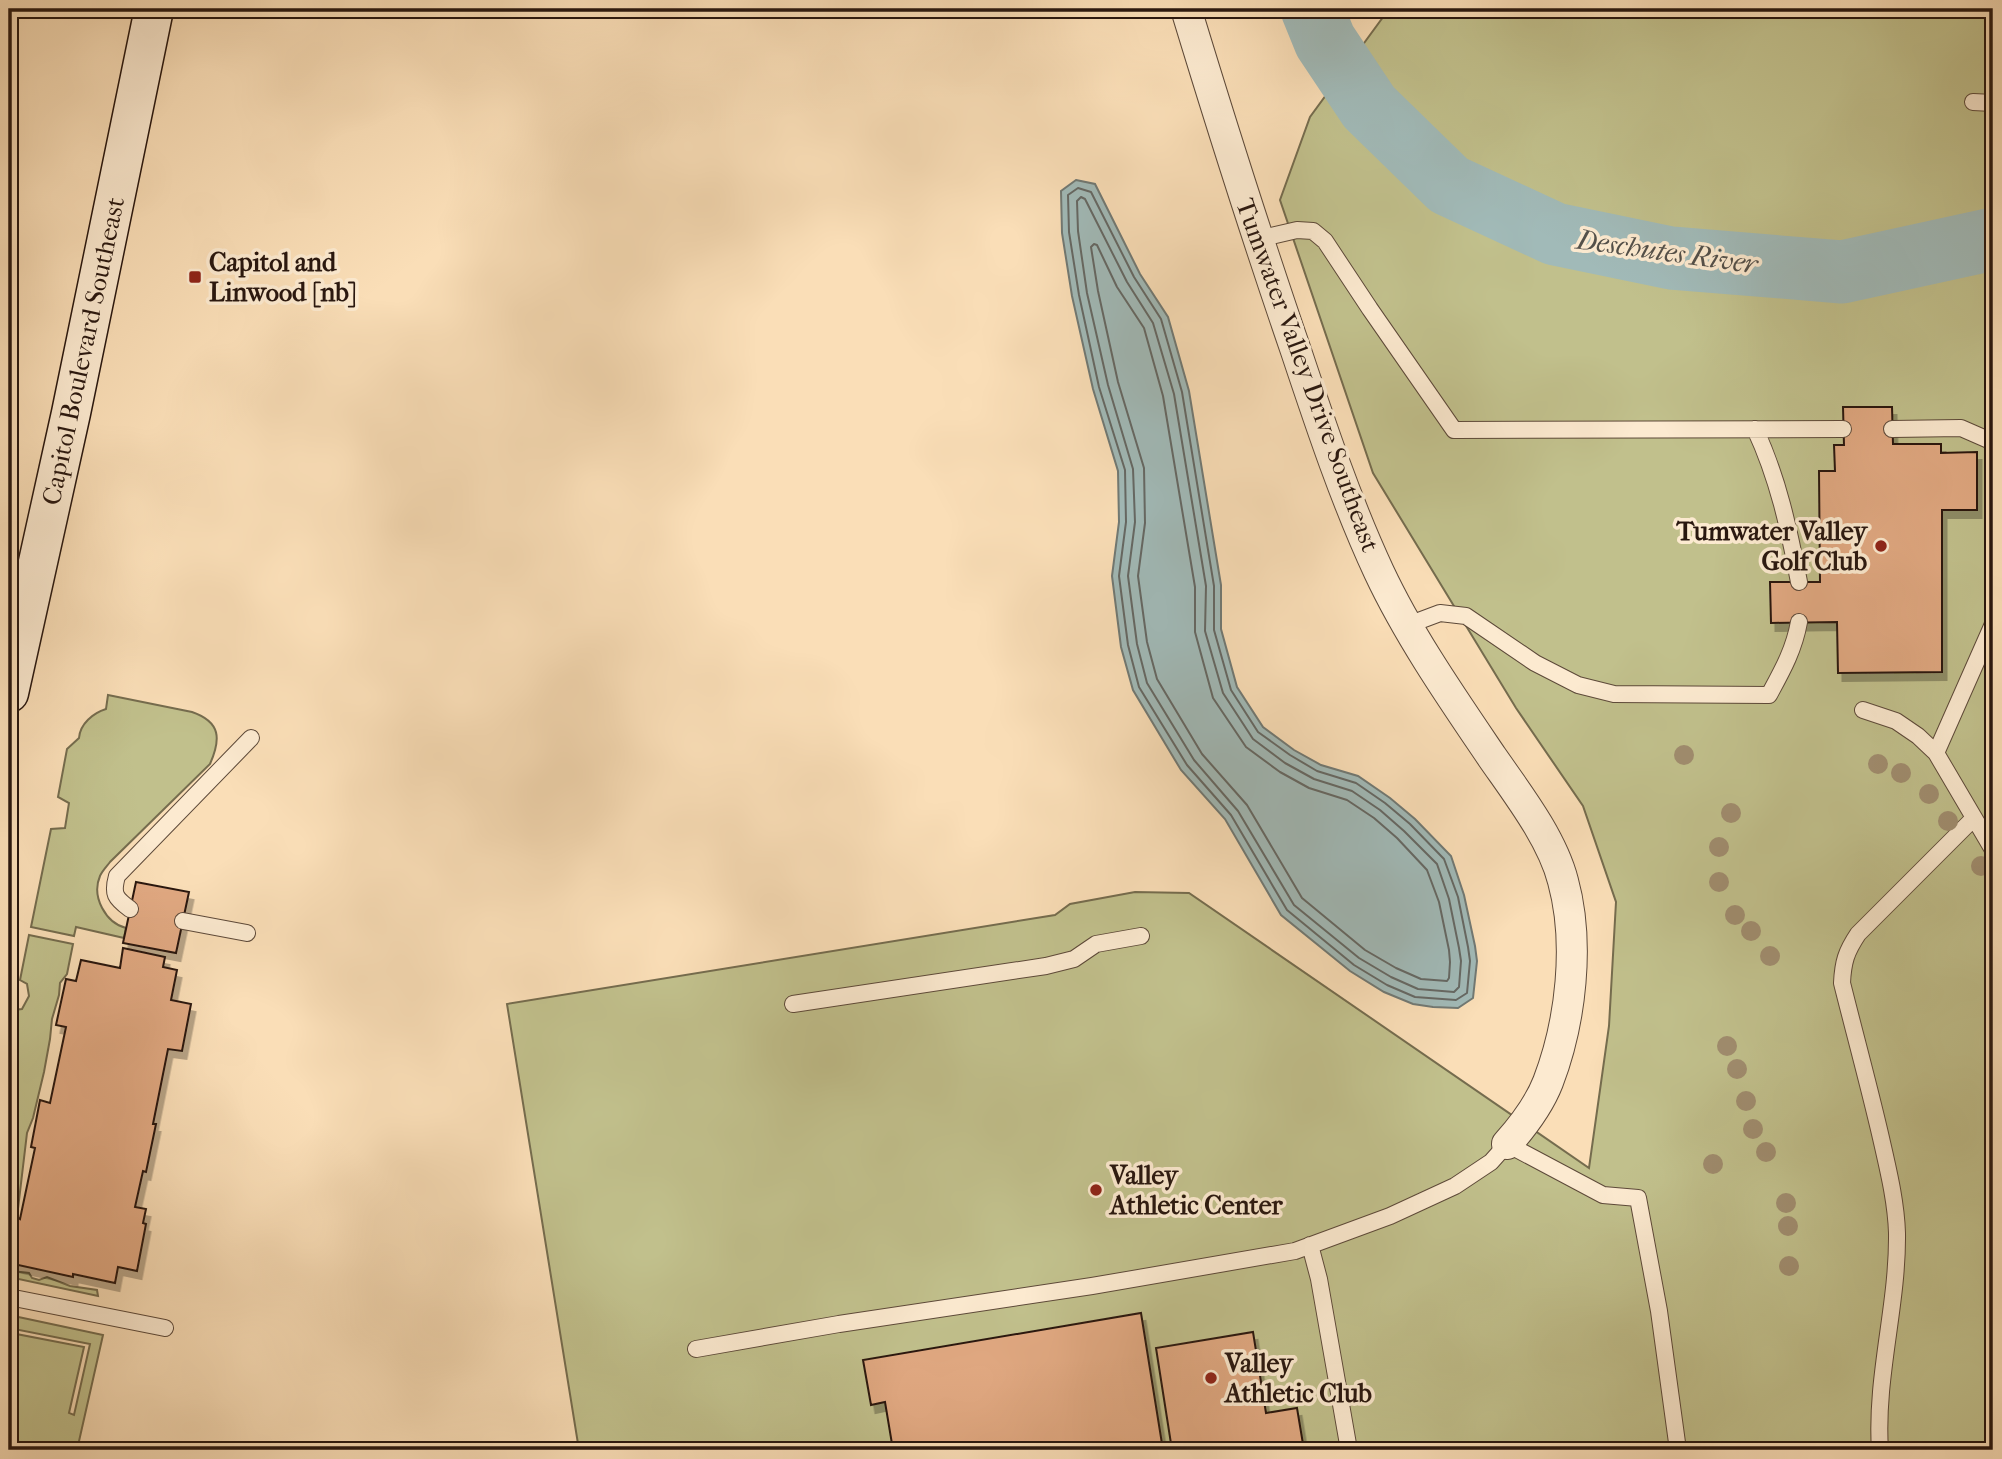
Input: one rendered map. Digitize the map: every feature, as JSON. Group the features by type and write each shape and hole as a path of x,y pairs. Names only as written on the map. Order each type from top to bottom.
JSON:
{"main road":[{"name":"Capitol Boulevard Southeast","path":"9,693 13,647 71,413 154,9"}],"street":[{"name":"Tumwater Valley Drive Southeast","path":"1186,9 1258,239 1348,499 1380,574 1466,719 1524,802 1562,878 1572,945 1571,976 1562,1037 1547,1084 1525,1124 1507,1144"}],"lane":[{"path":"1973,102 1993,103"},
{"path":"1258,239 1297,230 1313,231 1325,241 1454,430 1843,429"},
{"path":"1892,429 1961,428 1993,442"},
{"path":"1755,429 1769,460 1791,536 1799,582"},
{"path":"1408,625 1440,612 1466,616 1535,663 1578,685 1614,694 1769,695 1789,659 1797,638 1799,622"},
{"path":"1936,753 1993,624"},
{"path":"1863,710 1896,721 1936,753 1993,850"},
{"path":"130,909 119,901 114,890 117,876 251,738"},
{"path":"1880,1450 1880,1400 1895,1276 1896,1215 1873,1102 1842,984 1843,965 1848,948 1858,934 1974,818"},
{"path":"183,921 247,933"},
{"path":"793,1004 1046,966 1074,960 1096,944 1141,936"},
{"path":"696,1349 1295,1251 1390,1216 1455,1186 1491,1162 1507,1144 1603,1195 1638,1198 1659,1311 1678,1450"},
{"path":"1310,1245 1319,1279 1349,1450"},
{"path":"9,1297 165,1328"}],"shaded area":[{"path":"1389,9 1993,9 1993,1450 579,1450 507,1004 1055,915 1070,904 1135,892 1189,893 1589,1168 1609,1026 1616,902 1583,806 1516,708 1373,473 1280,200 1310,117"},
{"path":"108,695 202,716 216,732 214,755 210,764 101,874 97,892 99,900 112,921 126,928 124,938 76,927 74,936 31,927 51,829 65,828 69,803 58,797 67,749 79,738 88,720 106,709"},
{"path":"29,935 73,944 67,974 60,983 44,1072 27,1133 17,1217 9,1255 9,1034 14,1010 22,1009 29,996 27,984 20,980"},
{"path":"9,1269 29,1273 32,1278 39,1280 47,1277 70,1286 97,1290 98,1296 9,1277"},
{"path":"9,1315 103,1335 77,1450 9,1450 11,1333 84,1347 69,1413 74,1415 90,1344 9,1328"}],"water":[{"path":"1076,180 1095,184 1140,274 1168,317 1189,391 1221,585 1221,629 1237,687 1263,727 1294,750 1321,765 1358,776 1415,819 1451,856 1464,895 1477,961 1473,998 1458,1008 1413,1004 1384,992 1350,971 1281,915 1225,819 1181,770 1133,690 1121,647 1112,576 1119,522 1118,471 1093,389 1072,296 1062,233 1061,191"}],"building":[{"name":"Tumwater Valley Golf Club","path":"1843,407 1892,407 1893,444 1941,444 1941,453 1977,452 1977,510 1942,510 1942,672 1838,673 1837,622 1771,623 1770,582 1820,582 1819,471 1835,471 1834,445 1844,445"},
{"path":"136,882 189,892 176,953 123,943"},
{"path":"123,948 165,957 163,967 177,970 171,1000 191,1004 182,1051 168,1049 146,1172 143,1171 135,1207 146,1209 143,1223 146,1224 137,1271 118,1267 115,1283 9,1263 9,1255 17,1217 20,1219 35,1148 31,1147 40,1100 50,1103 66,1027 56,1025 66,979 76,981 81,960 120,968"},
{"path":"1141,1313 1163,1450 893,1450 885,1402 871,1405 863,1360"},
{"name":"Valley Athletic Club","path":"1253,1332 1266,1413 1297,1408 1304,1450 1172,1450 1156,1348"}],"waterway":[{"name":"Deschutes River","path":"1312,9 1325,41 1369,107 1449,185 1555,234 1671,258 1842,272 1993,239"}],"place":[{"name":"Capitol and Linwood [nb]","path":"195,277"},
{"name":"Tumwater Valley Golf Club","path":"1881,546"},
{"name":"Valley Athletic Center","path":"1096,1190"},
{"name":"Valley Athletic Club","path":"1211,1378"}]}
